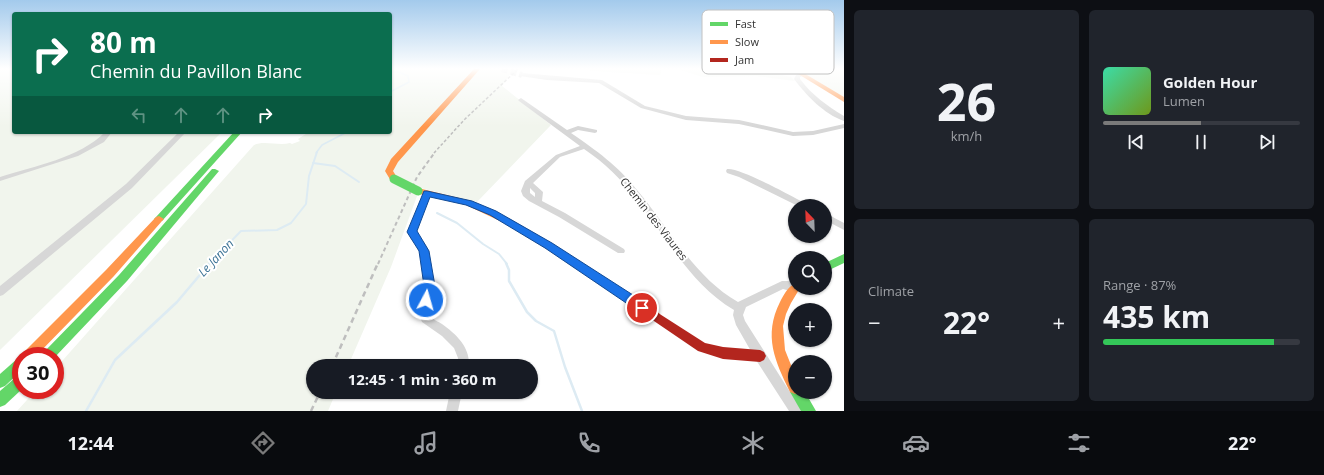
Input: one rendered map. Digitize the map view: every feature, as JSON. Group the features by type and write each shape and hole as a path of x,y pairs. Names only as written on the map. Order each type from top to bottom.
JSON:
{"main road":[{"path":"460,88 394,161 389,171 394,179 422,192 469,203 507,221 549,246 702,347 723,354 760,356"},
{"path":"820,88 844,100"},
{"path":"37,347 110,273 236,134"},
{"path":"57,347 123,278 246,134"},
{"path":"832,264 844,258"},
{"path":"788,295 777,319 776,331 781,359 788,374"},
{"path":"0,382 12,371"},
{"path":"0,400 12,389"},
{"path":"801,399 809,411"}],"street":[{"path":"613,88 643,107 686,118 739,122 793,134 813,133 844,126"},
{"path":"808,88 822,106 844,119"},
{"name":"Chemin des Viaures","path":"521,100 606,161 626,180 702,281 739,308"},
{"path":"566,132 578,128 595,131"},
{"path":"0,179 75,155 96,144 107,134"},
{"path":"0,292 128,186 181,134"},
{"path":"585,146 558,156 528,184 525,191 526,194 621,251"},
{"path":"730,171 742,175 790,199"},
{"path":"422,192 412,232 413,236 423,247 430,286 423,312 426,319 462,348 465,359"},
{"path":"832,220 844,227"},
{"path":"788,285 782,285 742,304 739,308 738,315 740,322 760,356 796,411"},
{"path":"452,411 455,399"}],"shaded area":[{"path":"0,88 12,88 12,134 220,134 0,350"},
{"path":"392,88 505,88 551,125 477,202 420,188 391,267 351,359 306,359 306,399 333,399 328,411 17,411 28,399 64,399 64,359 254,145 262,143 292,144 300,141 298,139 306,134 392,134"},
{"path":"828,88 844,88 844,98"}],"waterway":[{"name":"Le Janon","path":"392,91 397,88"},
{"name":"Le Janon","path":"316,153 322,145 343,134"},
{"name":"Le Janon","path":"313,163 317,152"},
{"name":"Le Janon","path":"209,264 241,231 277,230 291,223 306,204 309,176 313,163"},
{"path":"313,163 335,166 359,182"},
{"path":"437,213 457,223 483,244 499,254 507,264"},
{"name":"Le Janon","path":"86,411 115,360 177,302 210,263"},
{"path":"506,263 509,270 509,281 527,312 536,321 554,331 565,367 582,411"}],"railway":[{"path":"434,153 464,120 498,88"},
{"path":"378,264 417,177 435,152"},
{"path":"335,359 378,263"},
{"path":"311,411 317,399"}],"traffic: fast":[{"path":"159,219 236,134"},
{"path":"57,347 123,278 215,171"},
{"path":"394,179 418,191"},
{"path":"832,264 844,258"},
{"path":"0,382 12,371"},
{"path":"0,400 12,389"},
{"path":"801,399 809,411"}],"traffic: slow":[{"path":"394,179 389,171 394,161 460,88"},
{"path":"825,88 844,100"},
{"path":"418,191 469,203 507,221 549,246 655,316"},
{"path":"37,347 110,273 159,219"},
{"path":"788,375 779,350 777,326 780,314 790,295"}],"traffic: jam":[{"path":"655,316 702,347 723,353 760,356"}],"route":[{"path":"426,300 430,286 424,251 423,247 413,236 412,232 427,193 469,203 493,213 549,246 642,308"}]}
